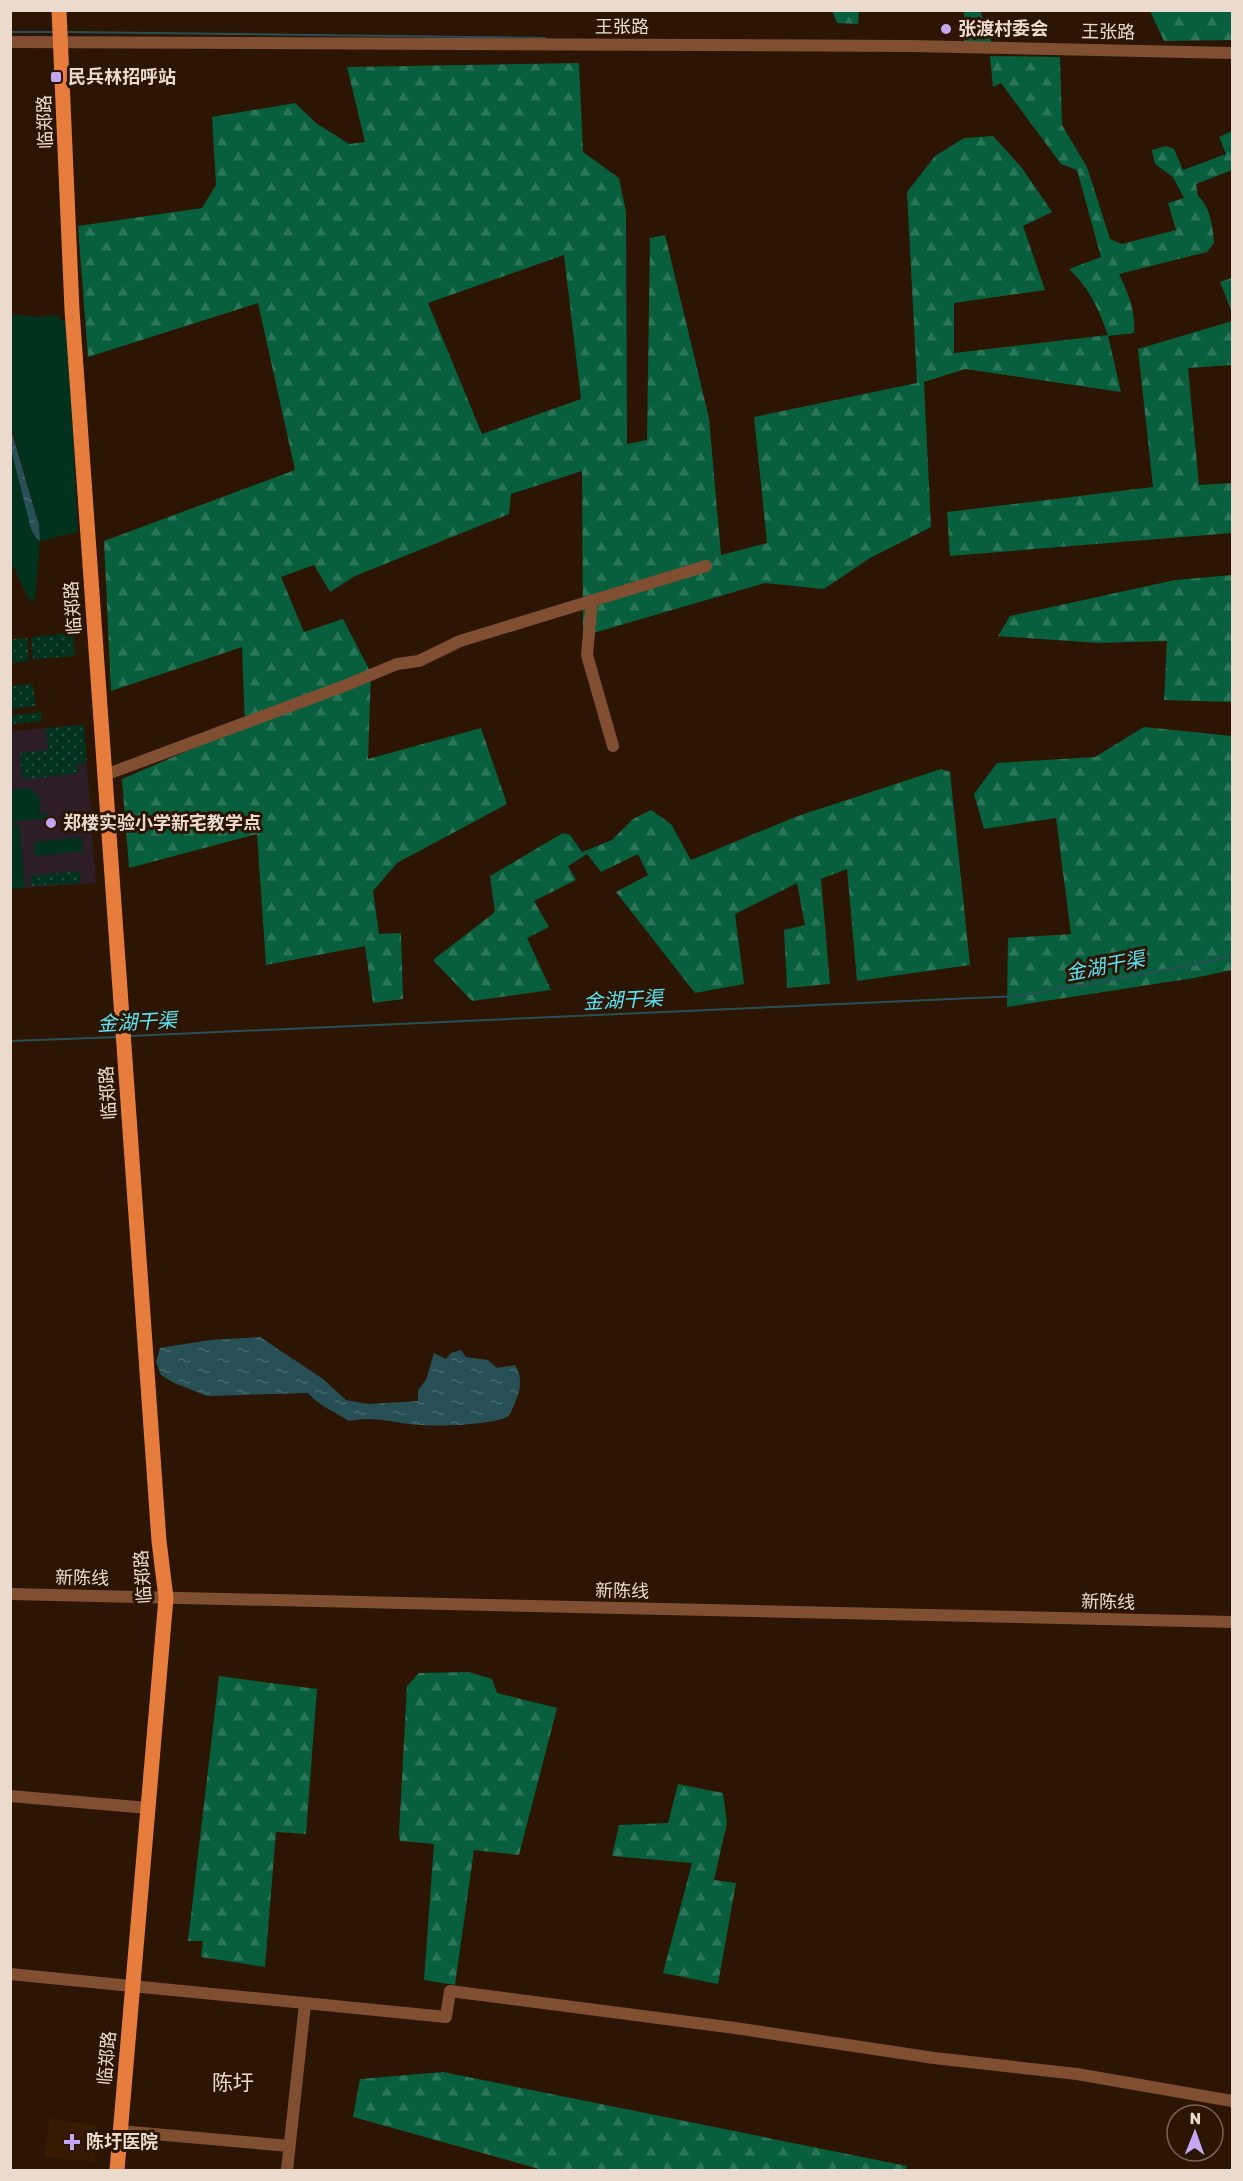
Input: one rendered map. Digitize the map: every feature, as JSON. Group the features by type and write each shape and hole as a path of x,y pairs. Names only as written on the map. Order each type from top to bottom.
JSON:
{"main road":[{"name":"临郑路","path":"59,10 72,310 159,1541 166,1599 117,2170"}],"street":[{"name":"王张路","path":"10,42 900,46 1233,53"},
{"path":"105,775 397,664 419,661 460,641 706,566"},
{"path":"592,600 587,656 613,746"},
{"name":"新陈线","path":"10,1594 1233,1622"},
{"path":"10,1796 148,1808"},
{"path":"10,1974 446,2017 450,1991 735,2028 934,2058 1077,2074 1233,2101"},
{"path":"287,2170 304,2004"},
{"path":"120,2131 289,2146"}],"shaded area":[{"name":"郑楼实验小学新宅教学点","path":"84,725 96,883 11,889 11,731"},
{"name":"陈圩医院","path":"49,2118 98,2126 95,2162 45,2157"}],"green space":[{"path":"832,11 859,11 858,24 837,23"},
{"path":"964,11 980,11 992,43 964,43"},
{"path":"1150,11 1232,11 1232,40 1164,41"},
{"path":"990,56 1060,57 1062,125 1087,167 1110,239 1122,244 1176,230 1168,203 1184,198 1173,177 1155,164 1152,150 1166,146 1174,149 1183,170 1226,154 1219,137 1232,131 1232,170 1196,184 1198,196 1208,211 1213,230 1214,243 1207,252 1119,274 1131,303 1134,318 1134,333 1108,336 1121,392 965,369 924,382 931,527 870,558 824,589 765,583 583,636 582,471 511,494 509,514 355,576 330,592 314,565 281,577 304,632 343,619 371,673 368,759 481,728 507,804 397,863 373,891 379,934 401,933 403,999 373,1003 365,946 266,965 257,834 129,868 122,779 245,726 242,647 111,691 104,541 295,470 258,303 88,357 78,226 202,208 216,185 212,117 295,103 316,123 349,144 365,142 347,67 579,63 583,152 619,178 626,212 627,444 647,440 650,238 665,235 709,418 721,555 767,543 754,417 917,383 907,192 935,156 964,138 993,136 1022,168 1052,212 1023,226 1045,290 954,303 954,353 1108,335 1093,299 1069,269 1101,257 1077,170 1061,164 1001,83 993,87","holes":["564,255 581,399 482,434 428,303"]},
{"path":"1232,278 1232,312 1220,282"},
{"path":"11,314 38,317 55,315 67,322 78,532 40,541 35,601 29,600 11,562 10,449 39,525 11,426"},
{"path":"1232,321 1232,365 1188,368 1199,485 1232,483 1232,533 950,556 947,512 1153,487 1138,349"},
{"path":"1232,575 1232,702 1164,700 1167,641 1098,643 998,636 1010,616 1175,580"},
{"path":"73,633 75,656 33,659 31,637"},
{"path":"27,638 29,661 11,663 11,639"},
{"path":"33,684 36,706 11,709 11,686"},
{"path":"41,712 42,721 11,724 11,715"},
{"path":"84,725 87,763 77,764 78,773 27,779 22,777 20,753 48,750 46,728"},
{"path":"1144,727 1232,736 1232,970 1007,1007 1008,938 1071,934 1056,818 984,829 974,794 997,763 1095,757"},
{"path":"941,769 950,772 970,965 857,981 847,869 821,879 830,984 787,988 784,930 805,925 797,883 735,914 744,984 695,993 616,892 648,875 638,854 601,872 587,854 568,866 576,880 534,901 549,927 527,938 551,990 472,1001 433,960 495,912 490,876 563,833 570,835 582,852 612,840 633,819 651,810 671,824 691,860 795,817"},
{"path":"28,788 38,795 40,806 38,814 47,813 47,818 11,822 11,790"},
{"path":"19,824 25,888 11,889 11,825"},
{"path":"81,837 83,851 35,856 34,842"},
{"path":"78,871 80,883 31,886 31,876"},
{"path":"469,1672 492,1679 497,1693 557,1708 519,1855 474,1850 455,1985 424,1980 434,1844 400,1841 399,1833 407,1686 419,1673"},
{"path":"219,1676 317,1689 306,1834 276,1832 265,1967 201,1957 203,1941 188,1941"},
{"path":"678,1784 723,1793 727,1823 714,1880 736,1883 718,1984 663,1973 692,1863 612,1856 619,1825 668,1823"},
{"path":"443,2072 907,2166 906,2170 543,2170 353,2117 360,2079"}],"water":[{"path":"10,426 39,525 40,541 31,529 11,449"},
{"path":"260,1337 323,1379 346,1400 368,1404 418,1401 418,1390 426,1380 434,1353 446,1359 451,1353 461,1350 466,1357 488,1360 497,1368 515,1365 520,1378 519,1390 509,1416 488,1422 431,1425 372,1419 349,1421 322,1405 308,1393 207,1396 174,1383 161,1375 156,1362 160,1348 210,1340"}],"waterway":[{"path":"10,32 52,32"},
{"path":"68,32 545,38"},
{"name":"金湖干渠","path":"130,1036 1019,996 1204,963 1232,955"},
{"name":"金湖干渠","path":"10,1041 119,1037"}],"place":[{"name":"张渡村委会","path":"946,29"},
{"name":"民兵林招呼站","path":"56,77"},
{"name":"郑楼实验小学新宅教学点","path":"51,823"},
{"name":"陈圩医院","path":"72,2142"}],"district":[{"name":"陈圩","path":"233,2082"}]}
